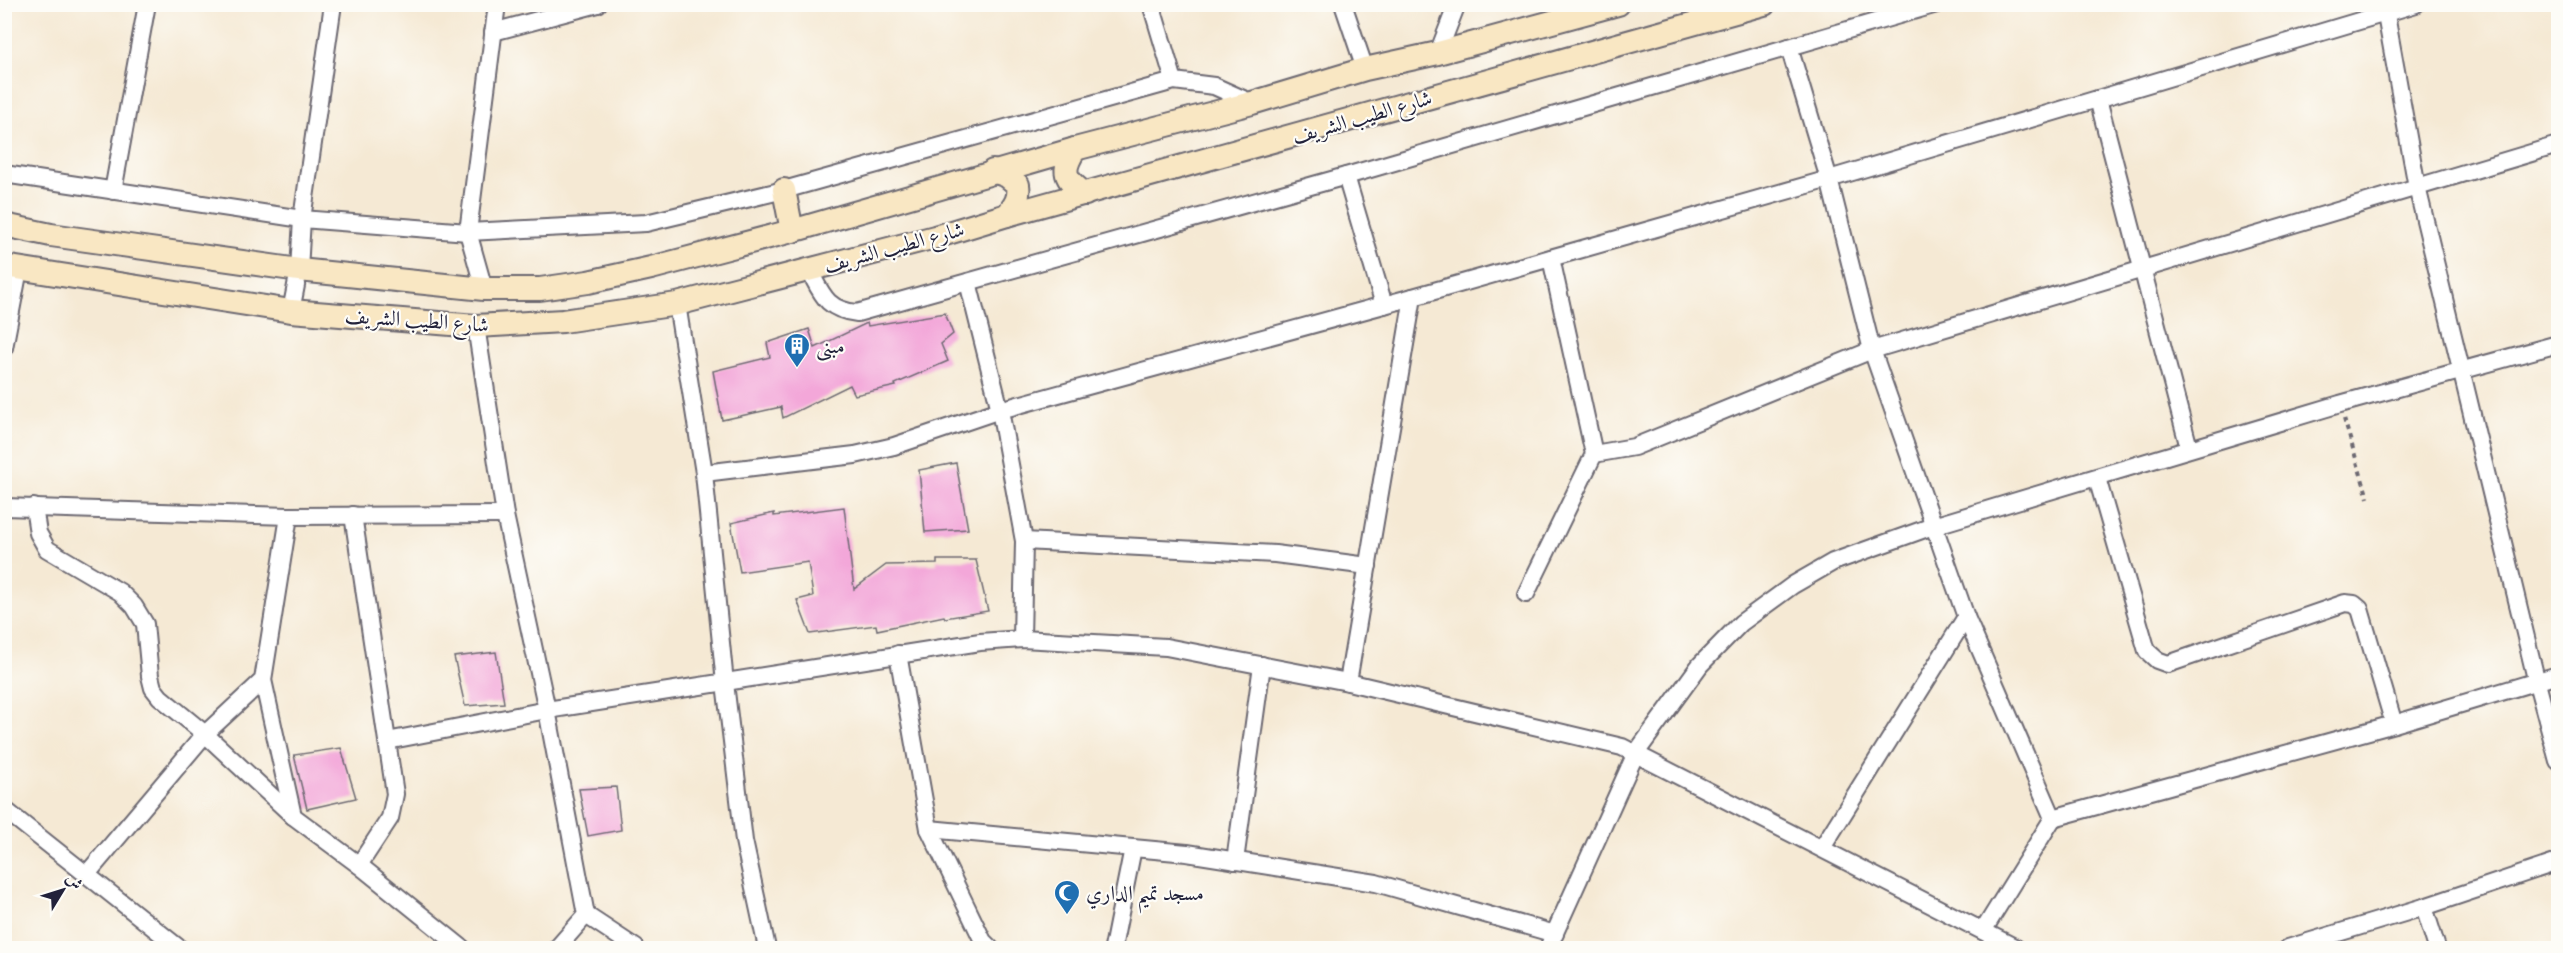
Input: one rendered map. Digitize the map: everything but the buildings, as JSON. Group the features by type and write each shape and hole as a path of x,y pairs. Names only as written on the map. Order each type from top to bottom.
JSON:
{"main road":[{"name":"شارع الطيب الشريف","path":"4,225 51,234 299,270 484,289 540,290 588,282 792,231 993,171 1252,103 1365,69 1438,53 1618,4"},
{"name":"شارع الطيب الشريف","path":"12,267 291,311 476,326 563,321 677,304 935,237 1764,4"},
{"path":"1075,149 1066,163 1066,176 1071,184 1085,194"},
{"path":"993,171 1007,176 1018,185 1020,194 1007,215"},
{"path":"784,190 792,231"}],"street":[{"path":"113,191 147,4"},
{"path":"291,311 299,270 302,219 333,4"},
{"path":"484,289 468,232 497,4"},
{"path":"493,32 598,4"},
{"path":"1152,4 1174,81"},
{"path":"1343,4 1365,69"},
{"path":"1438,53 1457,4"},
{"path":"809,270 824,298 832,306 843,312 857,313 1346,176 1937,4"},
{"path":"704,473 855,455 894,446 1000,410 1551,258 2098,99 2385,9 2416,4"},
{"path":"2385,9 2417,187 2537,683 2559,761"},
{"path":"1789,47 1829,178 1872,350 1966,617 2053,818"},
{"path":"4,174 302,219 468,232 646,224 784,190 1174,81 1214,86 1252,103"},
{"path":"2098,99 2189,448"},
{"path":"1594,454 1634,447 1872,350 2559,145"},
{"path":"1346,176 1384,305"},
{"path":"1526,594 1594,454 1551,258"},
{"path":"4,348 12,267"},
{"path":"968,282 1000,410 1024,541 1022,639"},
{"path":"1348,682 1413,297"},
{"path":"677,304 704,473 725,683 744,841 767,948"},
{"path":"476,326 505,515 547,710 586,915 636,948"},
{"path":"929,829 1133,848 1376,883 1551,941 1636,753 1700,665 1741,623 1793,585 1833,562 1933,526 2340,404 2559,344"},
{"path":"2097,478 2147,651 2157,660 2168,664 2345,603 2354,604 2360,609 2394,724"},
{"path":"4,507 289,516 505,515"},
{"path":"34,507 38,533 47,549 120,592 134,606 145,624 153,688 168,705 205,734 293,816 359,865 462,948"},
{"path":"353,514 395,794 390,818 359,865"},
{"path":"289,516 263,680 293,816"},
{"path":"1024,541 1275,554 1368,566"},
{"path":"1822,848 1966,617"},
{"path":"387,741 547,710 898,654 1022,639 1166,646 1348,682 1622,747 2016,948"},
{"path":"898,654 929,829 983,941 990,948"},
{"path":"1235,861 1262,665"},
{"path":"1983,931 2053,818 2394,724 2559,675"},
{"path":"87,874 205,734 263,680"},
{"path":"4,809 179,948"},
{"path":"1113,948 1133,848"},
{"path":"2288,948 2424,907 2559,862"},
{"path":"2424,907 2437,948"},
{"path":"557,948 586,915"}],"path":[{"path":"2340,404 2368,498"}],"place":[{"name":"مبنى","path":"797,369"},
{"name":"مسجد تميم الداري","path":"1067,916"}]}
